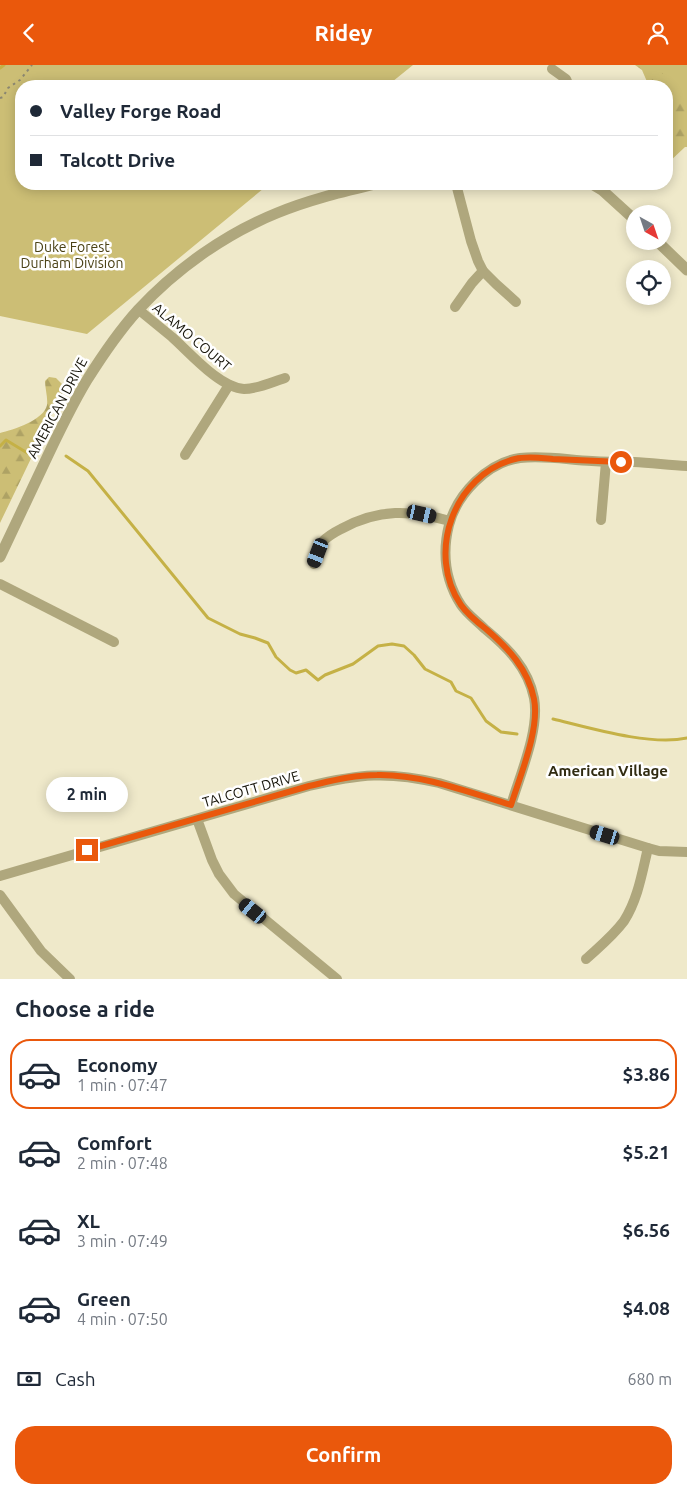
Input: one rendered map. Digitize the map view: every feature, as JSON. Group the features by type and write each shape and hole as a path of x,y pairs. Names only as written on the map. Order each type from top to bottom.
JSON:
{"street":[{"path":"552,69 566,80"},
{"name":"AMERICAN DRIVE","path":"0,557 48,454 77,398 98,363 139,310 186,267 208,250 238,232 288,209 351,190"},
{"path":"458,190 471,241 483,271 516,302"},
{"path":"602,190 626,212"},
{"path":"666,250 687,270"},
{"path":"454,307 483,271"},
{"name":"ALAMO COURT","path":"139,310 215,376 229,385 243,389 285,378"},
{"path":"185,455 229,385"},
{"path":"511,805 534,729 534,698 522,666 506,648 466,611 457,598 449,580 445,557 445,543 450,521 456,508 474,482 499,465 515,459 532,457 636,462 687,467"},
{"path":"601,520 606,462"},
{"path":"314,564 322,543 346,526 364,519 387,513 410,512 450,521"},
{"path":"0,584 114,642"},
{"name":"TALCOTT DRIVE","path":"0,877 336,779 378,775 424,780 659,851 687,851"},
{"path":"197,819 219,875 234,894 337,979"},
{"path":"586,959 615,932 627,914 639,888 648,848"},
{"path":"0,895 41,951 70,979"}],"path":[{"path":"20,80 32,65"},
{"path":"2,98 8,89 15,84"}],"green space":[{"name":"Duke Forest Durham Division","path":"0,65 413,65 394,80 15,80 15,190 262,190 87,334 0,316"},
{"path":"635,65 687,65 687,147 673,158 673,80 646,80 642,70"},
{"path":"656,65 687,65 687,105 673,87 673,80 668,80"},
{"path":"49,377 56,378 63,385 63,392 0,523 0,433 34,420 45,410 47,402 45,381"}],"waterway":[{"path":"0,68 4,65"},
{"path":"0,446 6,440 29,454"},
{"path":"66,456 88,471 208,618 240,634 268,643 276,657 290,670 296,673 306,670 318,680 325,675 353,664 378,646 392,644 404,646 425,669 451,682 456,691 471,698 486,721 501,732 517,734"},
{"path":"553,719 638,738 656,740 687,738"}],"district":[{"name":"American Village","path":"608,770"}],"route":[{"path":"87,850 309,786 348,777 389,775 409,777 457,788 511,805 534,729 534,698 522,666 497,638 466,611 457,598 449,580 445,557 445,543 450,521 456,508 474,482 499,465 515,459 532,457 621,462"}]}
